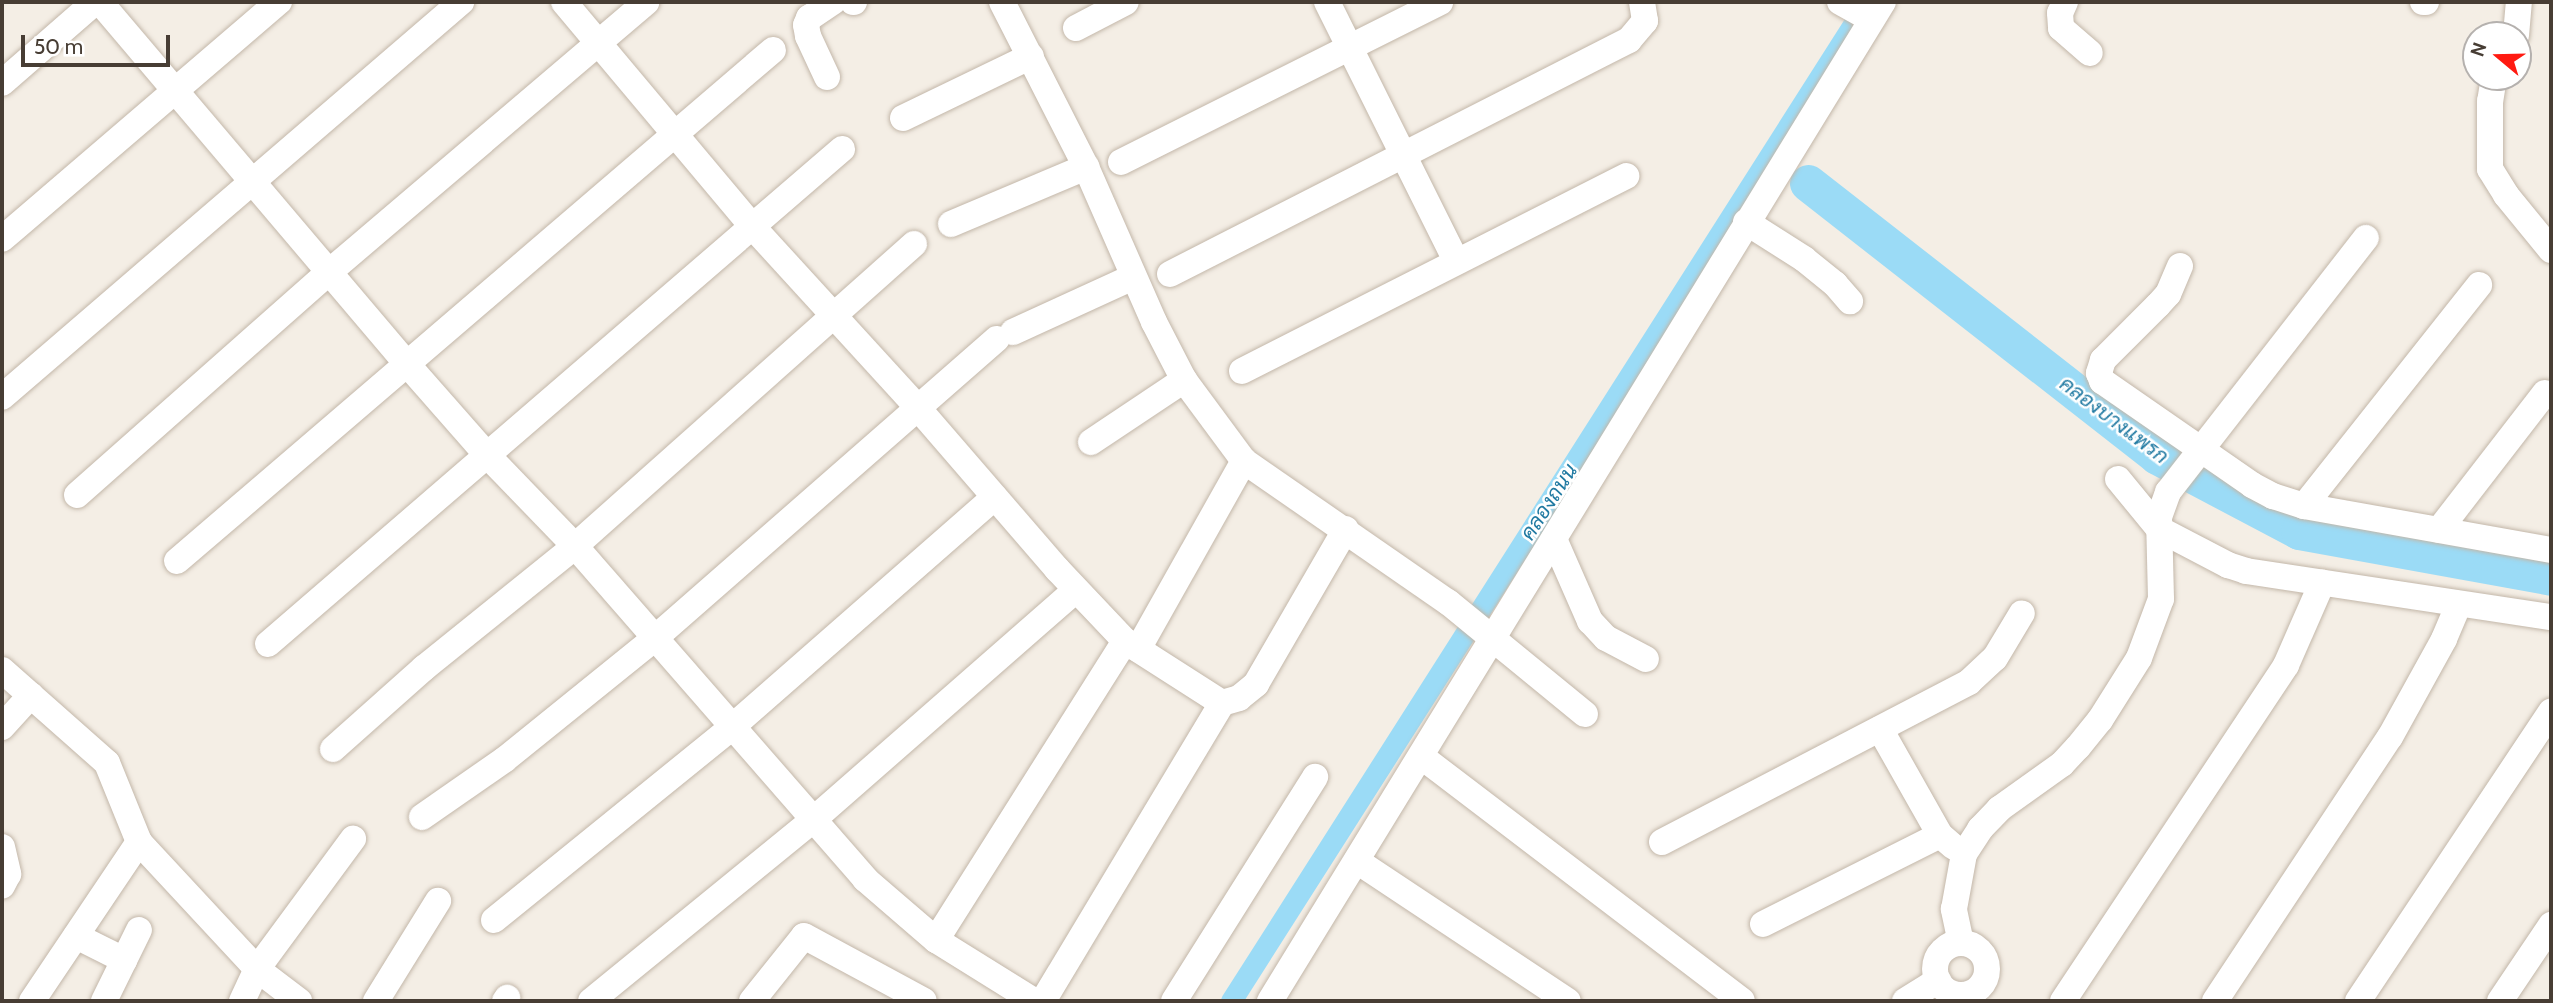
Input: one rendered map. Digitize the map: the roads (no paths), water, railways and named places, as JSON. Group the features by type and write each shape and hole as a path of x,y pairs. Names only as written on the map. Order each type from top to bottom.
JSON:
{"street":[{"path":"2,83 97,2 176,90 328,273 487,456 575,546 865,879 936,940 1034,1001"},
{"path":"2,239 279,2"},
{"path":"2,397 461,2"},
{"path":"564,2 752,226 918,408 1076,590 1132,645 1222,703"},
{"path":"77,495 328,273 646,2"},
{"path":"827,77 807,36 806,25 809,18 833,2"},
{"path":"1002,2 1086,167 1133,277 1184,380 1244,461 1448,602 1585,714"},
{"path":"1076,28 1126,2"},
{"path":"1327,2 1457,261"},
{"path":"1121,162 1440,2"},
{"path":"1170,274 1629,40 1645,21 1642,2"},
{"path":"2065,2 2060,13 2061,28 2090,53"},
{"path":"2517,21 2519,2"},
{"path":"1270,1001 1422,757 1487,632 1554,539 1746,222 1864,9"},
{"path":"177,561 774,50"},
{"path":"904,118 1031,56"},
{"path":"2492,91 2490,169 2506,195 2551,250"},
{"path":"268,645 842,149"},
{"path":"951,224 1086,167"},
{"path":"1242,371 1626,176"},
{"path":"1746,222 1804,259 1835,285 1850,302"},
{"path":"1961,943 1954,909 1964,855 1980,829 1999,809 2062,764 2078,747 2100,720 2139,658 2161,599 2163,577 2159,529 2162,505 2168,492 2366,238"},
{"path":"333,749 424,668 575,546 914,244"},
{"path":"2180,266 2168,294 2109,352 2099,373 2102,380 2199,454 2252,485 2304,506 2551,550"},
{"path":"422,817 503,760 654,638 1004,336 1133,277"},
{"path":"2304,506 2479,285"},
{"path":"1091,442 1184,380"},
{"path":"2439,530 2545,394"},
{"path":"936,940 1132,645 1244,461"},
{"path":"2118,479 2159,529 2228,565 2246,571 2551,617"},
{"path":"494,920 732,727 995,497"},
{"path":"1043,1001 1222,703 1239,698 1256,684 1346,529"},
{"path":"1554,539 1590,621 1606,638 1646,659"},
{"path":"2063,1001 2286,665 2322,583"},
{"path":"591,1001 813,820 1076,590"},
{"path":"2214,1001 2395,727 2444,639 2459,604"},
{"path":"1662,842 1982,673 1995,658 2022,614"},
{"path":"2,670 107,763 139,842 257,969 299,1001"},
{"path":"2,727 31,695"},
{"path":"2358,1001 2551,712"},
{"path":"1880,729 1940,835 1964,855"},
{"path":"1422,757 1742,1001"},
{"path":"1174,1001 1315,778"},
{"path":"1763,924 1940,835"},
{"path":"242,1001 257,969 353,839"},
{"path":"32,1001 139,842"},
{"path":"2,847 8,874 2,886"},
{"path":"1357,861 1568,1001"},
{"path":"376,1001 438,901"},
{"path":"2500,1001 2551,925"},
{"path":"104,1001 139,930"},
{"path":"76,936 124,960"},
{"path":"752,1001 804,936 924,1001"},
{"path":"1961,943 1979,950 1985,958 1988,968 1988,994 1952,994 1938,980 1935,970 1942,951 1961,943"},
{"path":"1905,1001 1938,980"}],"waterway":[{"name":"คลองถนน","path":"1231,1001 1863,9"},
{"name":"คลองบางแพรก","path":"1808,183 2157,456 2299,531 2551,577"}]}
